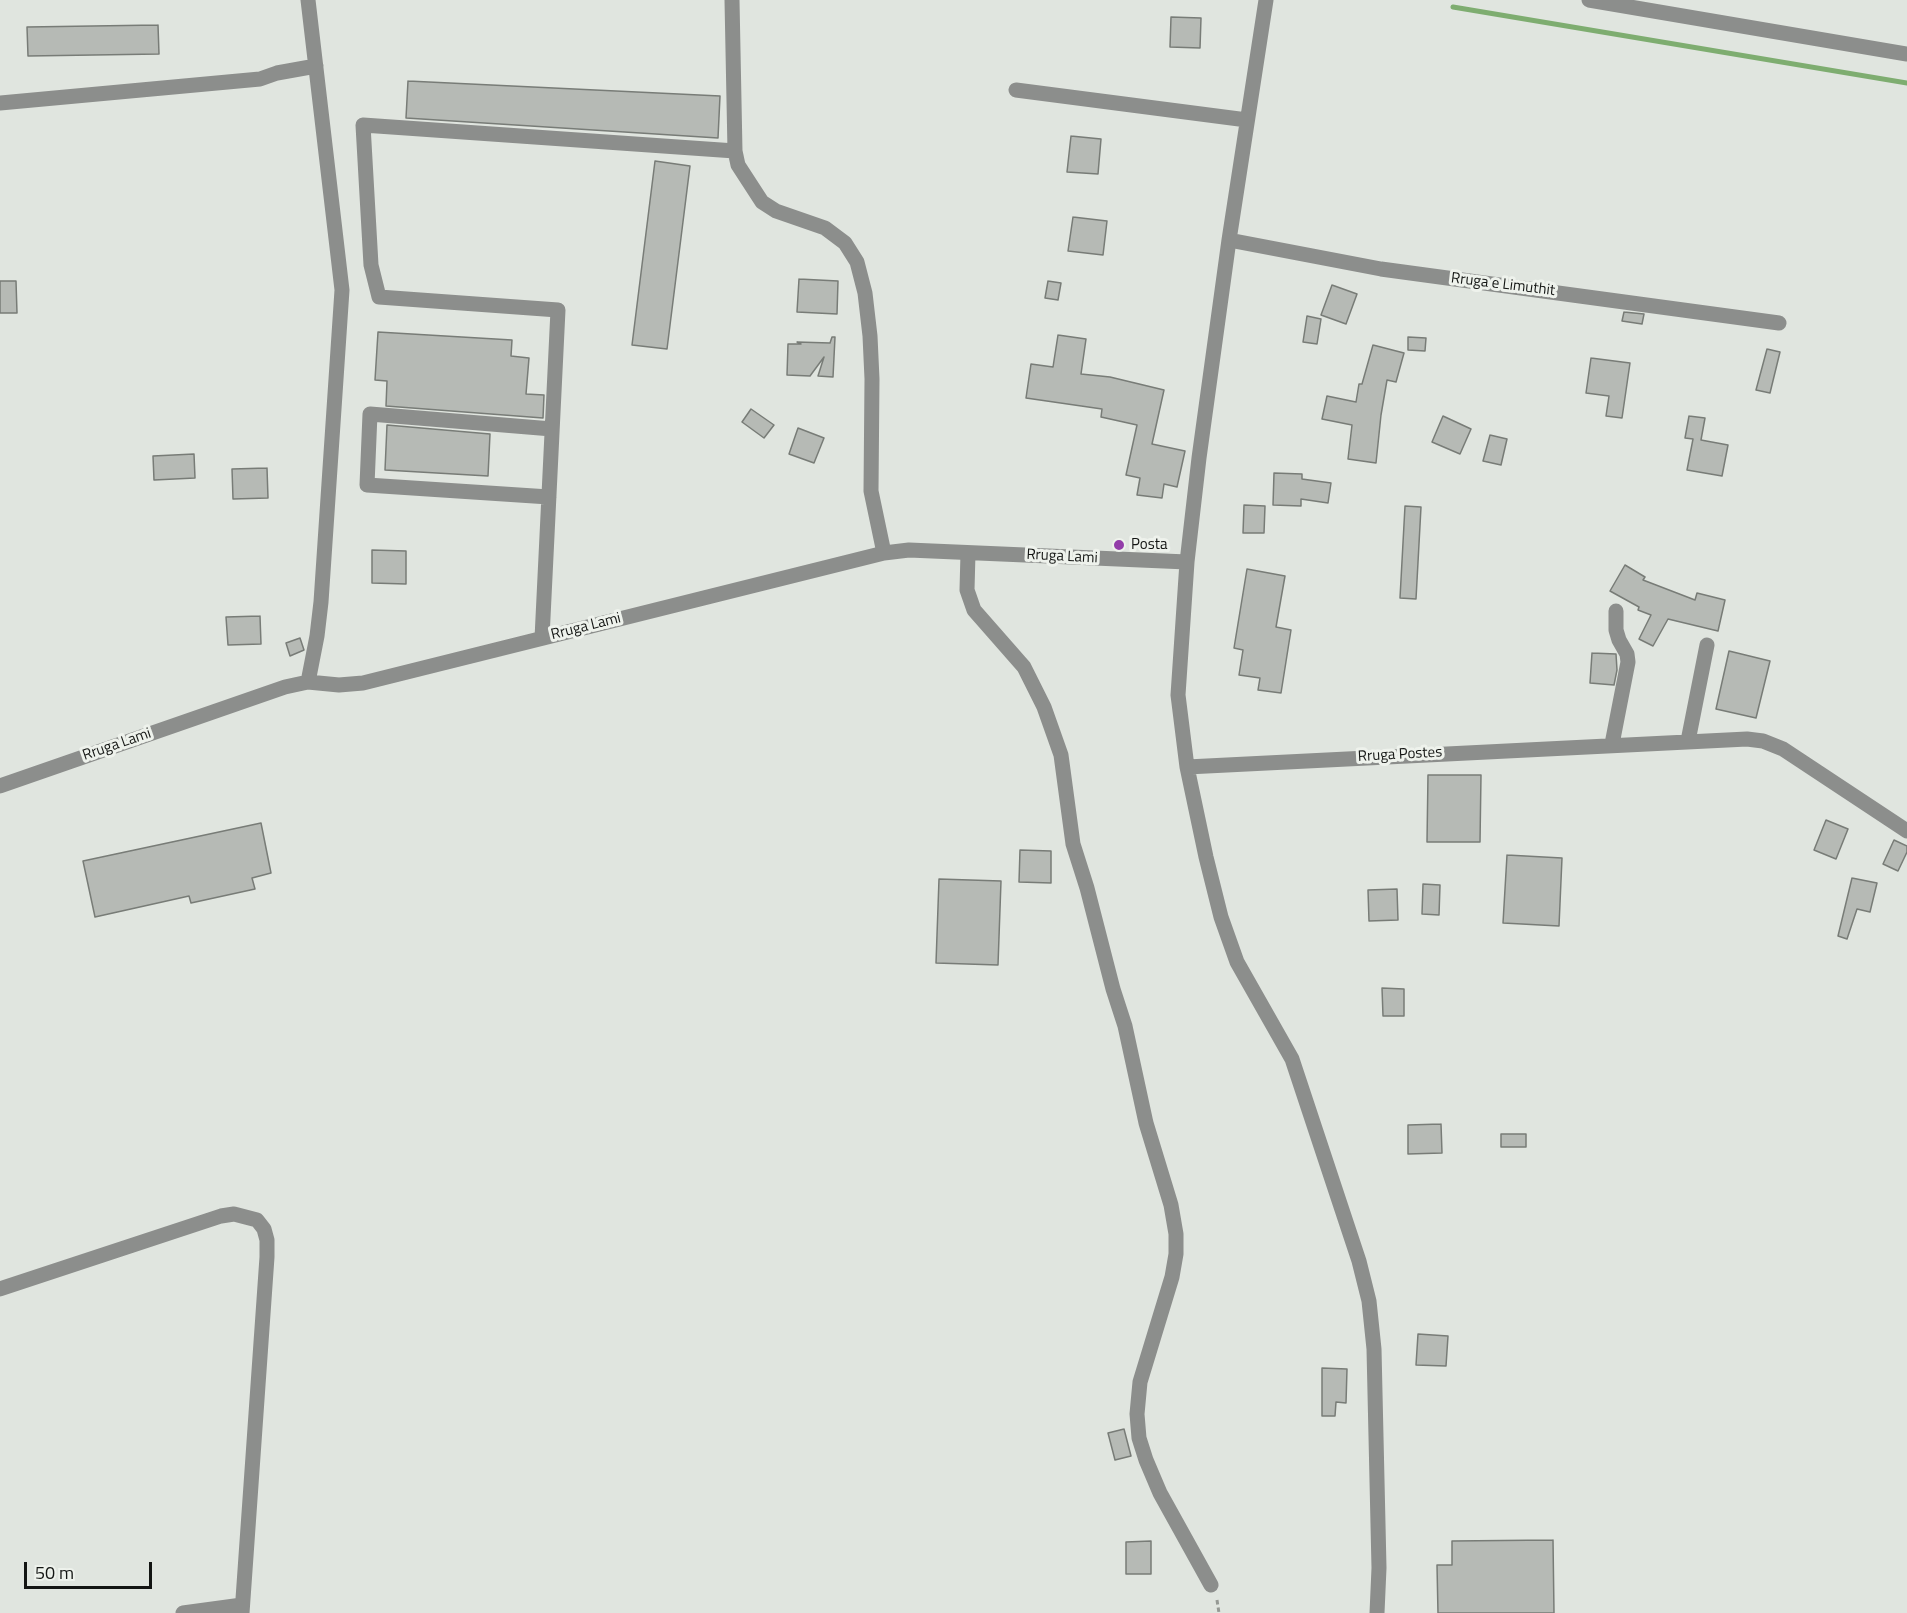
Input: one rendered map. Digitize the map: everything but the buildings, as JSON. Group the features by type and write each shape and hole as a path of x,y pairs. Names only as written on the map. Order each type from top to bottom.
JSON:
{"street":[{"path":"308,0 342,290 314,682"},
{"path":"732,0 735,152 738,165 762,202 776,211 825,228 845,243 857,262 865,293 870,336 872,491 884,553"},
{"path":"1266,0 1229,240 1187,562 1178,695 1187,767 1221,917 1237,962 1292,1059 1359,1261 1370,1301 1374,1349 1379,1568 1377,1613"},
{"path":"1589,0 1907,54"},
{"path":"0,103 260,79 277,73 316,66"},
{"path":"1016,90 1247,120"},
{"path":"542,638 558,310 379,297 371,265 363,125 735,152"},
{"name":"Rruga e Limuthit","path":"1229,240 1381,269 1779,323"},
{"path":"549,497 367,486 370,414 552,429"},
{"name":"Rruga Lami","path":"0,786 257,696 314,682 339,685 363,683 884,553 909,550 1187,562"},
{"path":"969,553 967,590 974,610 1024,667 1044,706 1062,755 1072,844 1088,888 1113,989 1125,1026 1146,1123 1171,1205 1176,1234 1176,1254 1172,1277 1140,1382 1137,1414 1139,1438 1160,1493 1211,1585"},
{"path":"1612,744 1628,662 1627,654 1616,630 1616,611"},
{"path":"1688,741 1707,645"},
{"name":"Rruga Postes","path":"1187,767 1747,739 1763,741 1783,749 1907,831"},
{"path":"0,1289 220,1216 234,1214 257,1220 264,1228 267,1257 242,1609 183,1613"}],"waterway":[{"path":"1453,7 1907,83"}],"place":[{"name":"Posta","path":"1119,545"}]}
